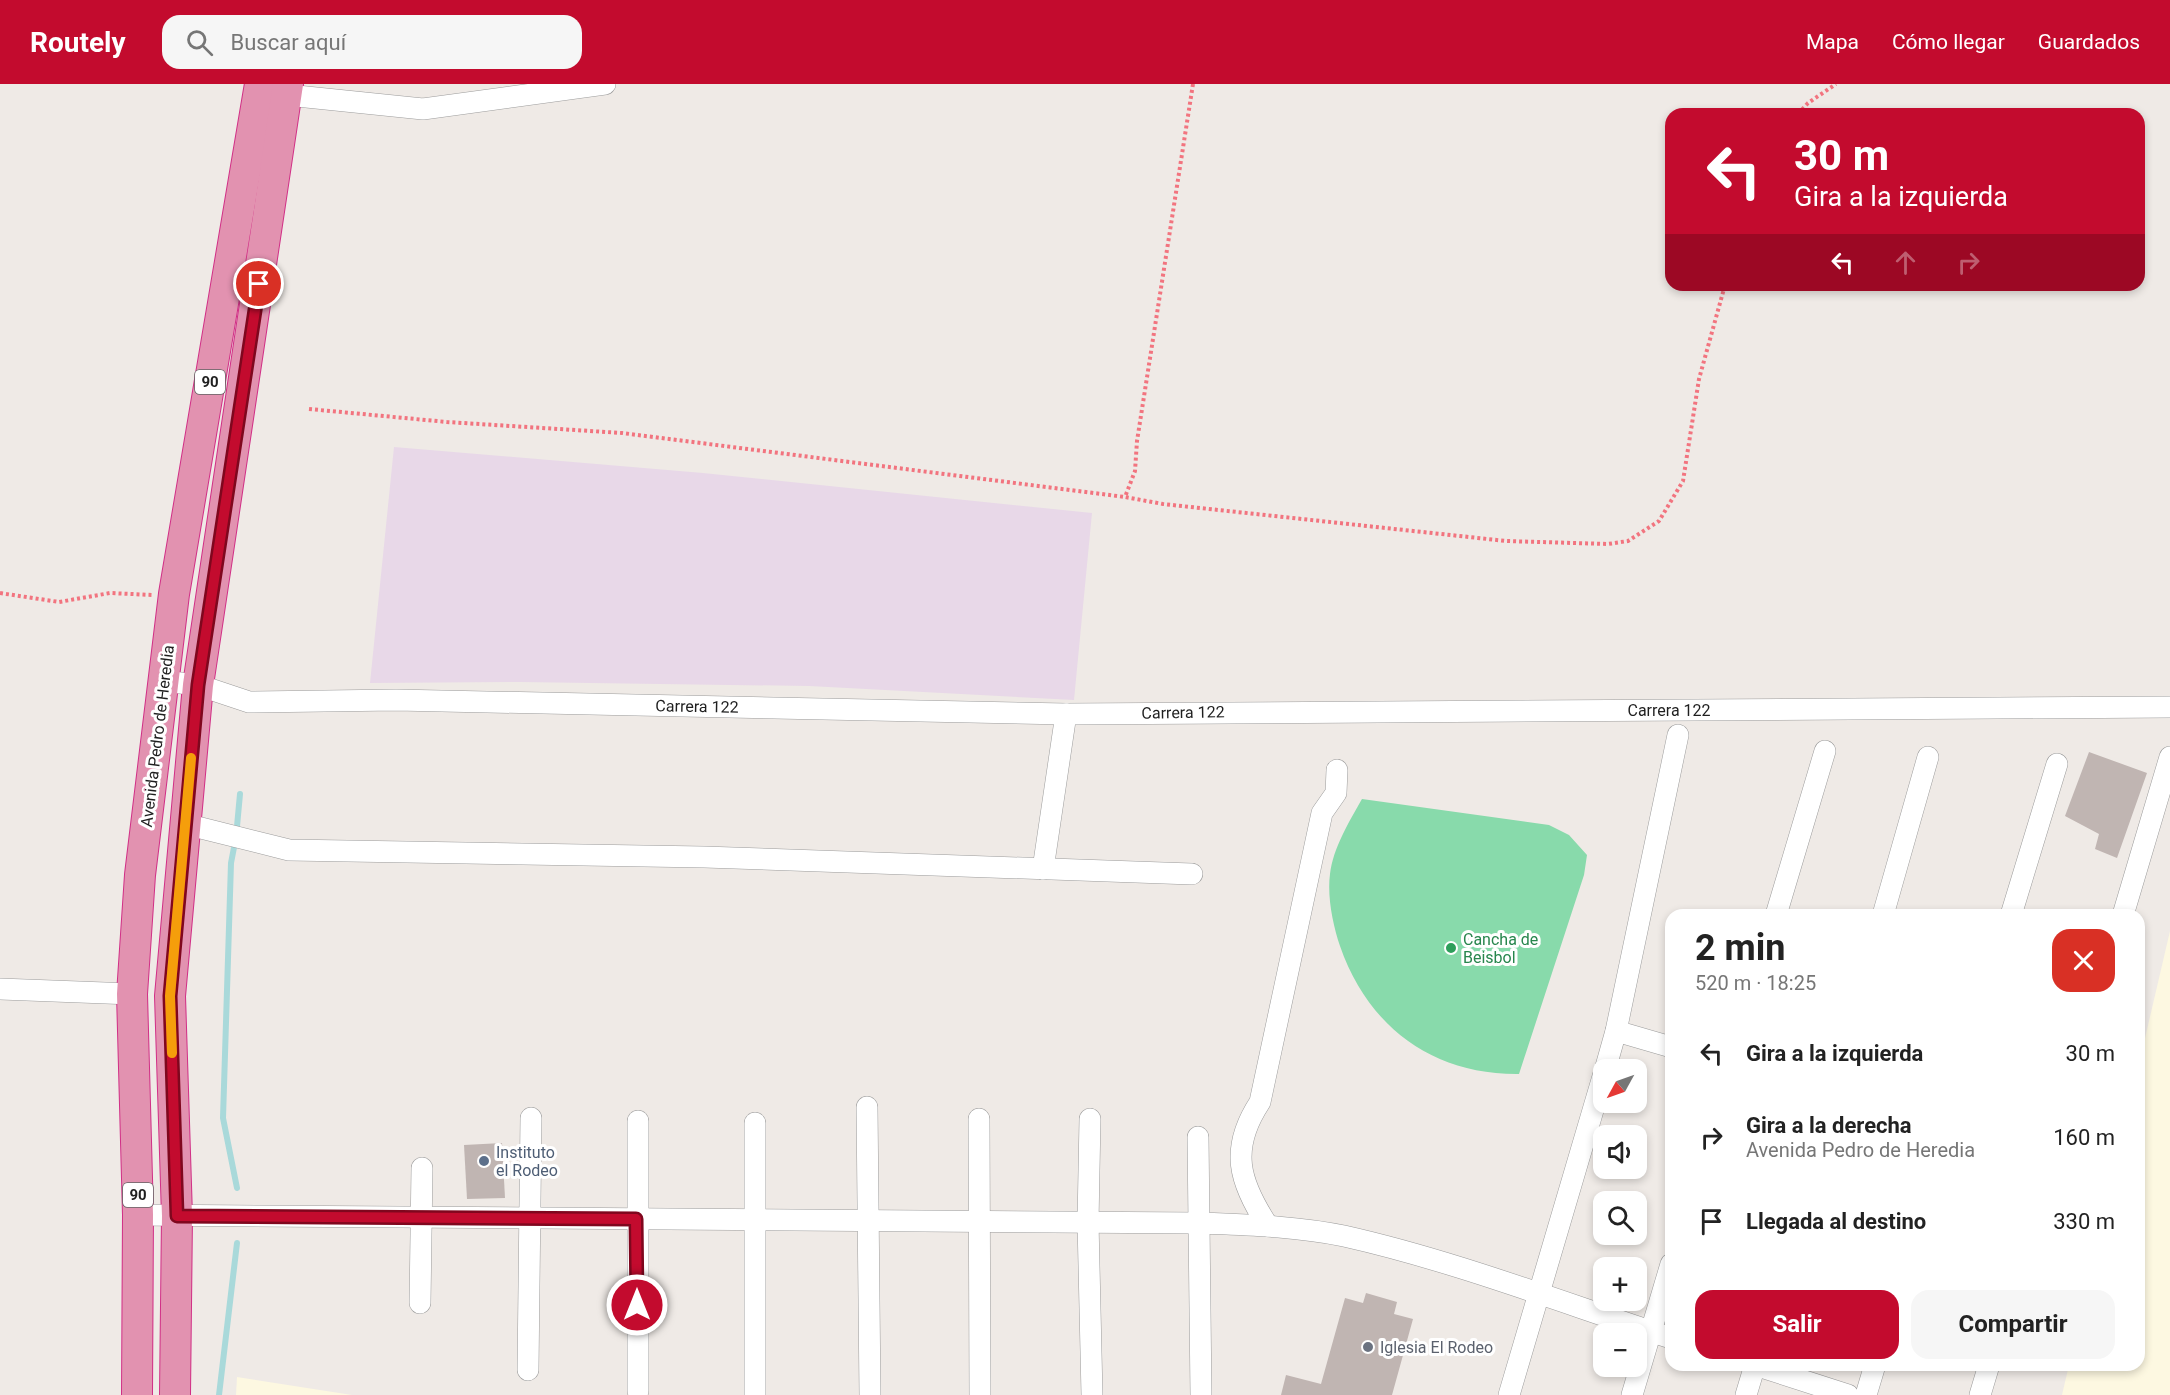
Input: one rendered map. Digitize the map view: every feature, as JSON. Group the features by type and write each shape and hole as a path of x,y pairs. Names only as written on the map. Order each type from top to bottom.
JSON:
{"highway":[{"name":"Avenida Pedro de Heredia","path":"137,1395 138,1215 132,994 140,875 174,594 278,88"},
{"name":"90","path":"175,1395 177,1216 170,996 198,685 278,88"}],"street":[{"path":"278,88 423,109 605,84"},
{"name":"Carrera 122","path":"164,681 198,685 249,702 408,700 1066,714 2170,706"},
{"path":"1043,869 1066,714"},
{"path":"1608,1059 1616,1031 1678,735"},
{"path":"1778,909 1825,751"},
{"path":"1885,909 1928,757"},
{"path":"2125,909 2170,757"},
{"path":"2013,909 2057,764"},
{"path":"1268,1226 1251,1201 1243,1175 1240,1152 1246,1124 1260,1102 1322,813 1336,793 1337,770"},
{"path":"185,824 289,850 704,857 1192,874"},
{"path":"0,989 132,994"},
{"path":"1616,1031 1665,1045"},
{"path":"867,1107 870,1221 870,1395"},
{"path":"1509,1395 1593,1108"},
{"path":"528,1370 531,1118"},
{"path":"979,1119 980,1395"},
{"path":"1090,1119 1088,1222 1092,1395"},
{"path":"638,1120 636,1219 638,1391"},
{"path":"755,1123 753,1220 755,1395"},
{"path":"1198,1137 1201,1395"},
{"path":"420,1303 422,1168"},
{"path":"138,1215 1198,1223 1268,1226 1342,1236 1423,1257 1665,1336"},
{"path":"1632,1395 1665,1284"},
{"path":"1746,1395 1753,1371"},
{"path":"1774,1371 1848,1395"},
{"path":"1866,1395 1873,1371"},
{"path":"1980,1395 1987,1371"}],"path":[{"path":"1125,497 1135,471 1137,441 1193,84"},
{"path":"1803,108 1836,84"},
{"path":"309,409 447,422 622,433 1125,497 1163,504 1506,541 1608,544 1628,541 1659,521 1683,481 1699,379 1723,291"},
{"path":"0,592 59,602 110,593 174,594"}],"shaded area":[{"path":"394,447 703,473 1092,513 1074,700 809,686 520,682 370,683"},
{"path":"2170,931 2170,1395 2062,1395 2068,1371 2145,1371 2145,1038"},
{"path":"237,1377 352,1395 236,1395"}],"green space":[{"name":"Cancha de Beisbol","path":"1362,799 1549,825 1569,835 1587,855 1584,875 1519,1074 1488,1072 1459,1066 1432,1055 1408,1041 1386,1022 1352,975 1335,929 1329,883 1338,845"}],"building":[{"path":"2089,752 2147,773 2117,858 2095,849 2099,834 2065,816"},
{"name":"Instituto el Rodeo","path":"502,1143 505,1198 467,1199 464,1145"},
{"name":"Iglesia El Rodeo","path":"1366,1293 1397,1302 1394,1314 1413,1319 1392,1395 1281,1395 1286,1375 1321,1384 1345,1298 1363,1303"}],"waterway":[{"path":"237,1188 223,1118 231,863 240,794"},
{"path":"219,1395 237,1243"}],"slow traffic":[{"path":"172,1053 170,996 191,758"}],"place":[{"name":"Cancha de Beisbol","path":"1451,948"},
{"name":"Instituto el Rodeo","path":"484,1161"},
{"name":"Iglesia El Rodeo","path":"1368,1347"}],"route":[{"path":"259,284 198,685 185,824 170,996 177,1216 636,1219 637,1305"}]}
